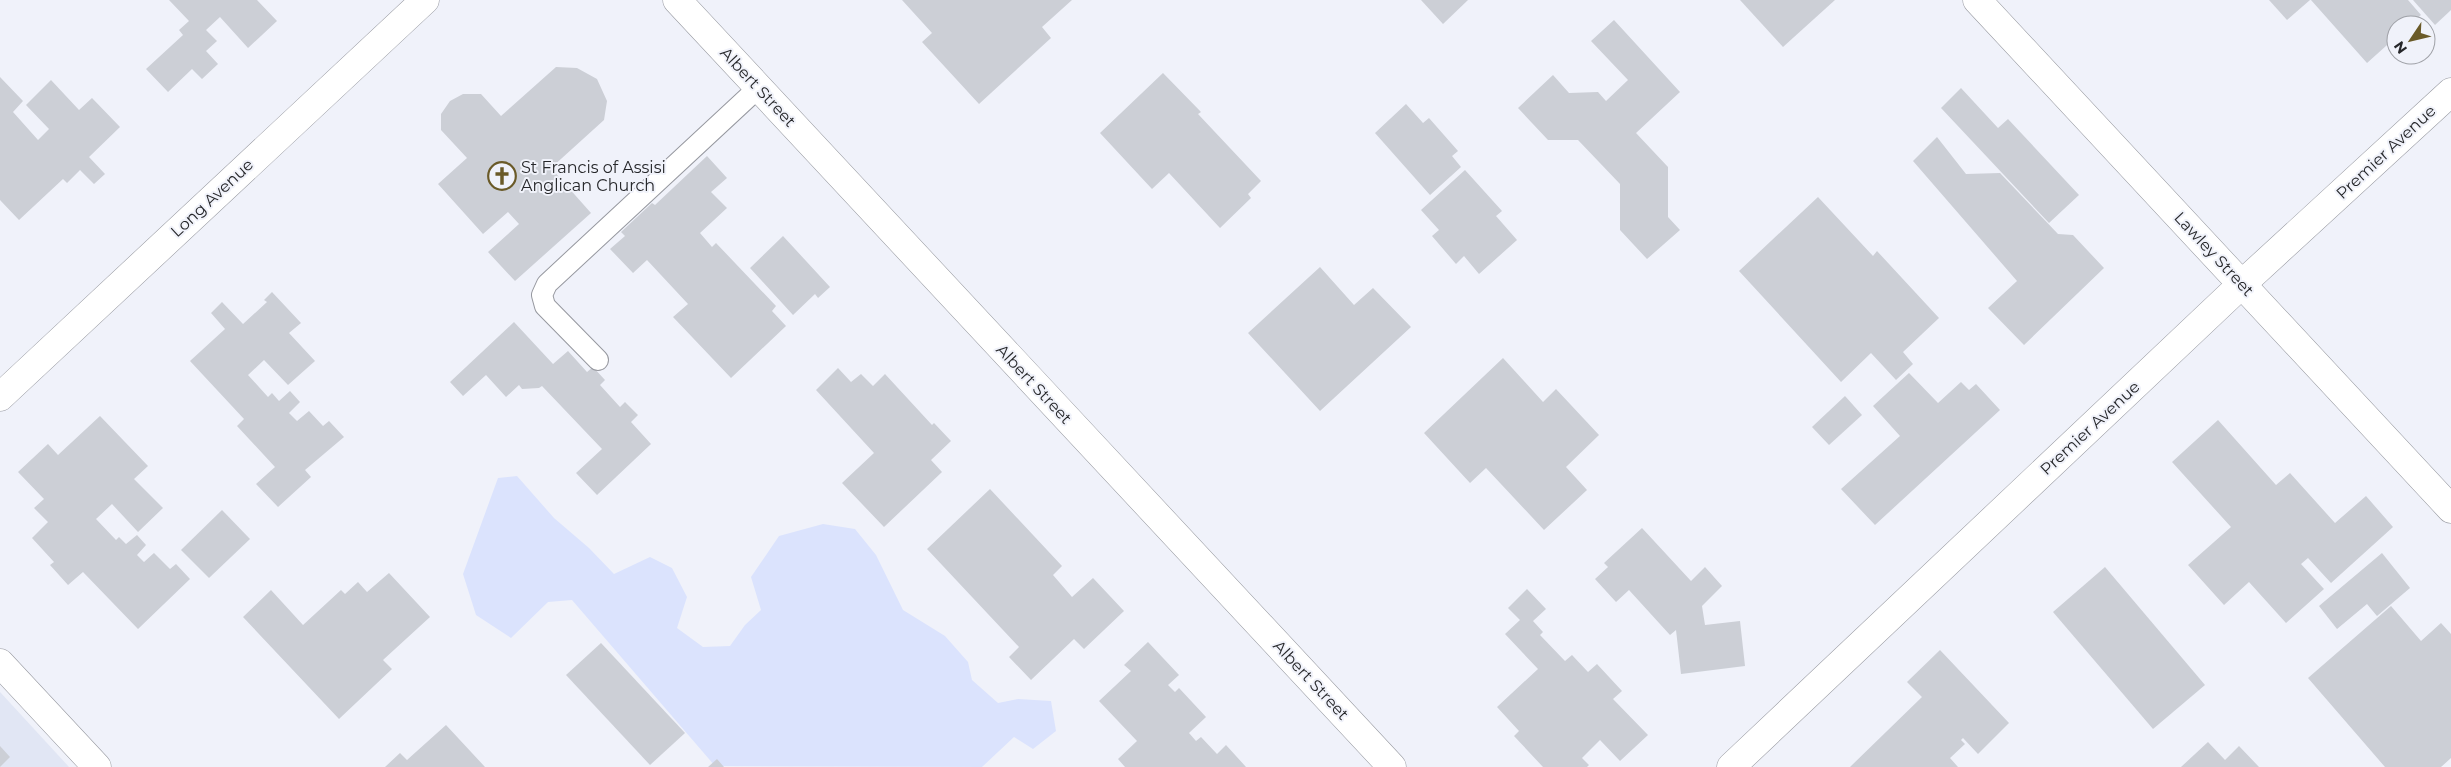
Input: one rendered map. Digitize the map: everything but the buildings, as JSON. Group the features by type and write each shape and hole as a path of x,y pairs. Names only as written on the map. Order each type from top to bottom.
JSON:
{"street":[{"name":"Long Avenue","path":"0,397 424,0"},
{"name":"Albert Street","path":"677,0 1392,767"},
{"name":"Lawley Street","path":"1977,0 2451,509"},
{"name":"Premier Avenue","path":"1731,767 2242,284 2451,92"},
{"path":"0,662 97,767"}],"lane":[{"path":"598,360 545,306 542,295 547,284 758,88"}],"shaded area":[{"path":"517,476 554,518 589,548 614,574 650,557 672,568 687,597 677,628 703,647 730,646 745,625 761,610 751,577 779,536 823,524 855,529 876,555 903,610 945,636 968,662 972,680 998,703 1018,699 1051,701 1056,731 1033,749 1014,737 982,767 715,766 572,600 548,602 511,638 476,615 463,574 498,478"},
{"path":"0,692 69,767 0,767"}],"place":[{"name":"St Francis of Assisi Anglican Church","path":"502,176"}]}
